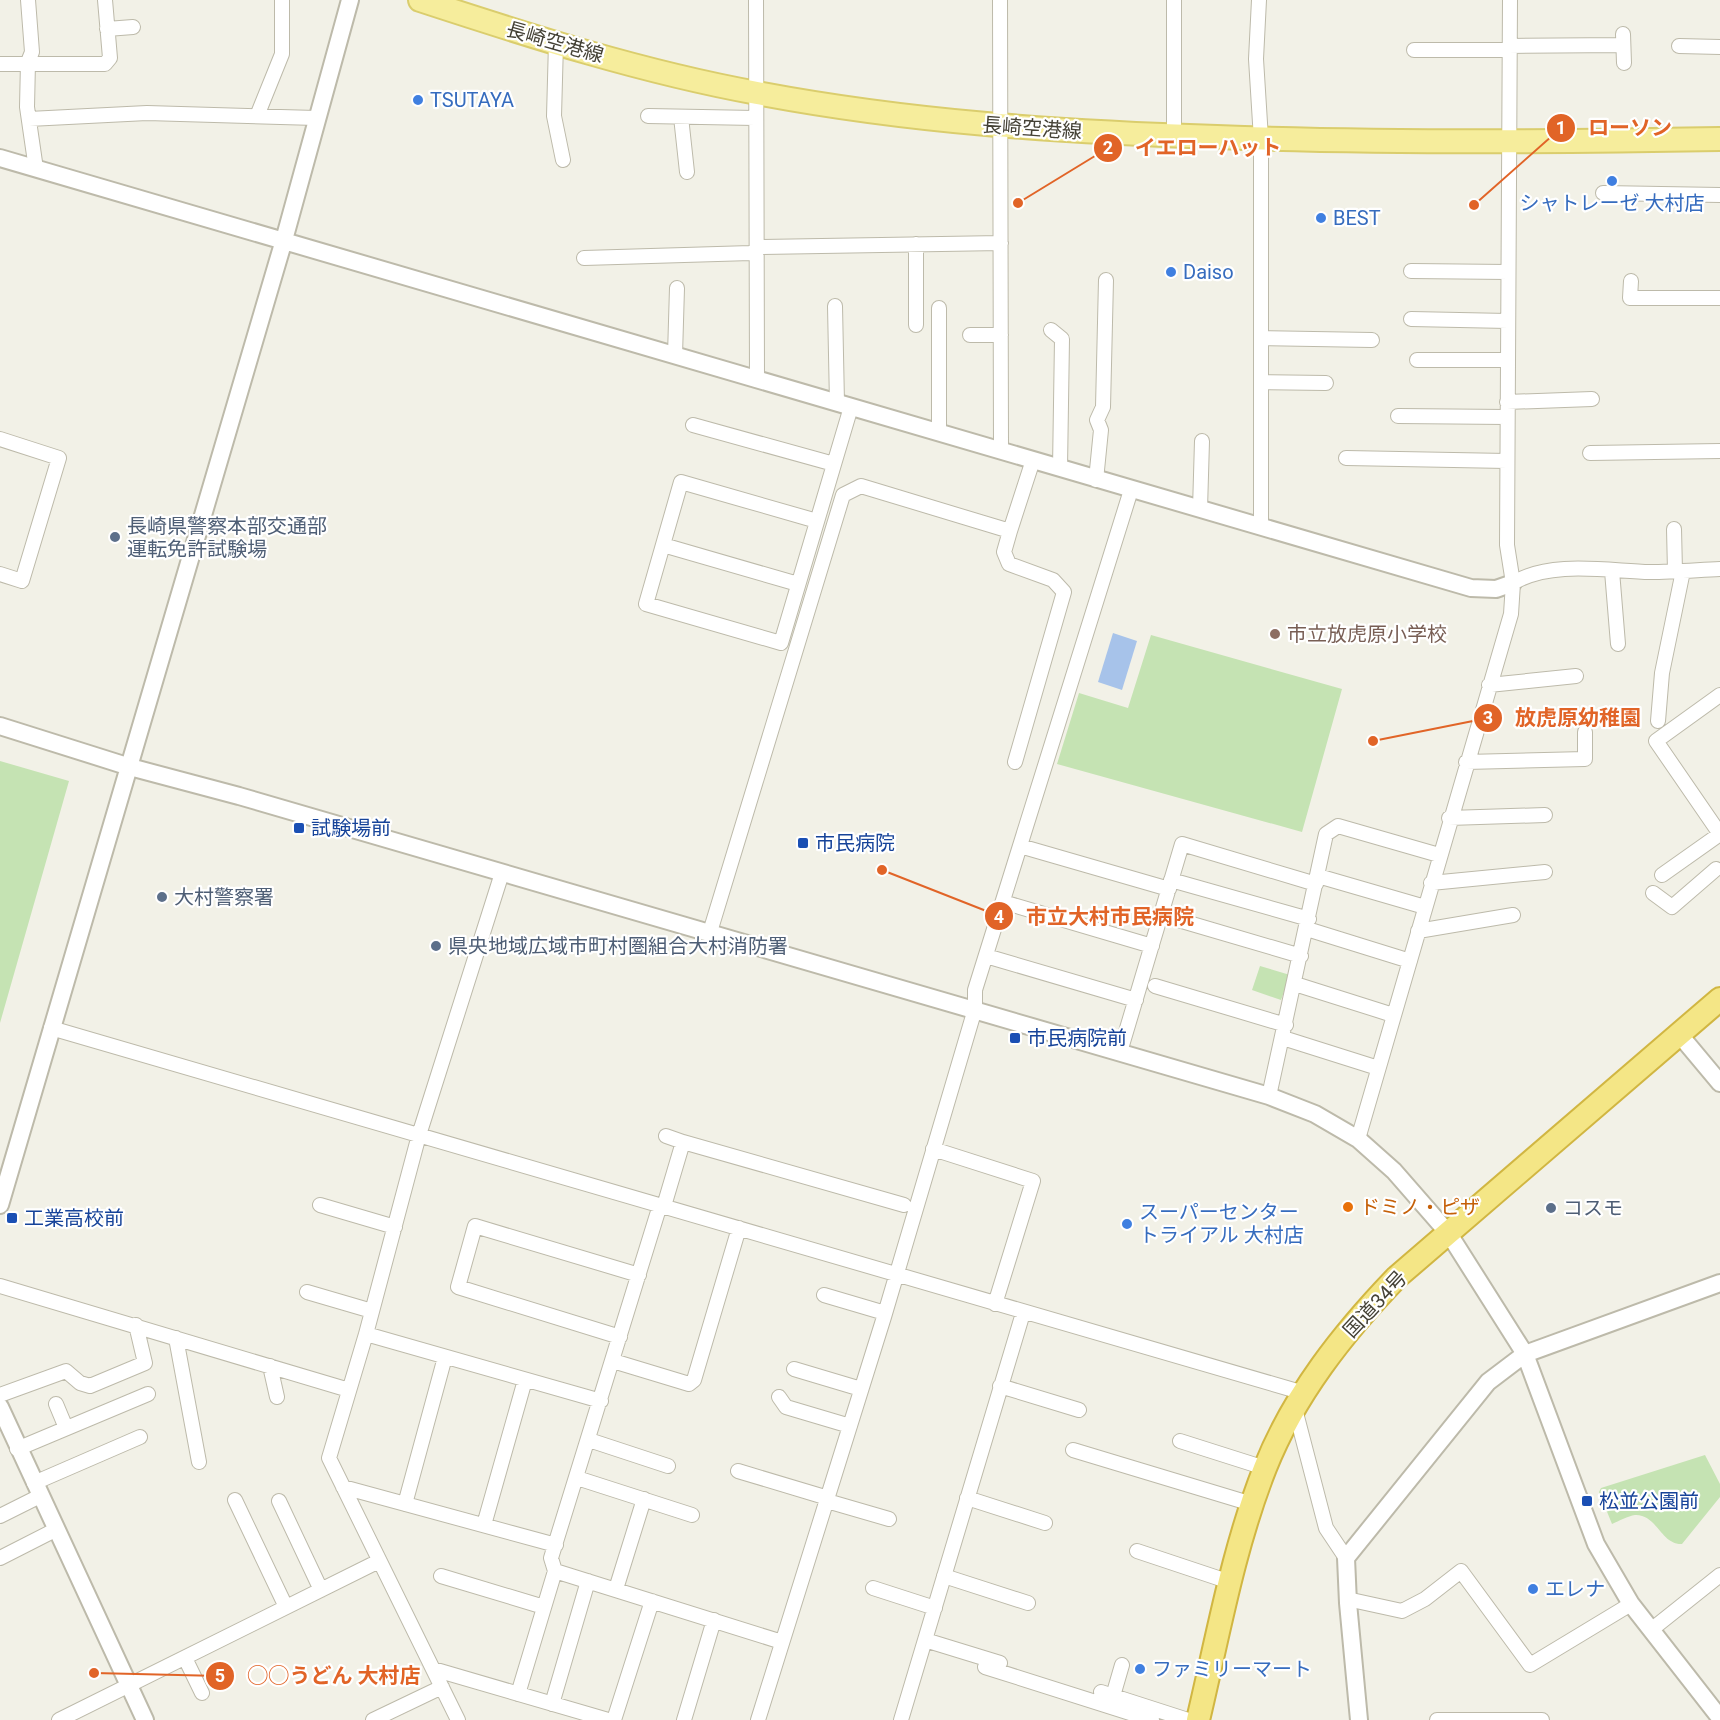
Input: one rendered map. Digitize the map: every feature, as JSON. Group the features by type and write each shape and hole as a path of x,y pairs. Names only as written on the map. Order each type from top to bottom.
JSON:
{"highway":[{"name":"国道34号","path":"1198,1720 1230,1582 1252,1504 1265,1468 1299,1401 1328,1356 1360,1316 1397,1278 1720,999"}],"main road":[{"name":"長崎空港線","path":"420,0 556,43 655,70 757,93 1001,128 1261,139 1508,143 1720,140"},
{"name":"長崎空港線","path":"1659,140 1720,151"}],"street":[{"path":"28,0 32,52 28,62 29,118 36,169"},
{"path":"0,64 28,62 44,66 105,64 110,58 105,0"},
{"path":"257,116 282,54 282,0"},
{"path":"0,1205 284,240 350,0"},
{"path":"756,0 757,380"},
{"path":"1000,0 1001,450"},
{"path":"1174,0 1174,136"},
{"path":"1259,0 1256,59 1261,139 1261,526"},
{"path":"1358,1139 1449,818 1511,614 1513,583 1507,545 1510,0"},
{"path":"107,29 133,27"},
{"path":"1414,50 1509,48 1587,39 1623,40 1624,63"},
{"path":"556,43 554,116 563,160"},
{"path":"1679,46 1720,47"},
{"path":"29,118 147,113 316,118"},
{"path":"648,116 755,118"},
{"path":"681,117 687,172"},
{"path":"0,158 1471,588 1496,589 1528,574 1566,570 1720,569"},
{"path":"1603,193 1637,201 1699,201 1720,195"},
{"path":"584,258 682,248 751,253 762,247 1001,243"},
{"path":"916,244 916,325"},
{"path":"1410,271 1508,272"},
{"path":"1096,480 1101,430 1097,420 1103,406 1106,280"},
{"path":"1631,281 1630,298 1720,298"},
{"path":"675,356 677,288"},
{"path":"817,521 681,482 646,604 781,643 834,464 844,405 835,306"},
{"path":"939,308 939,432"},
{"path":"1411,319 1508,321"},
{"path":"1051,330 1062,339 1060,468"},
{"path":"970,335 1001,335"},
{"path":"1262,338 1372,340"},
{"path":"1417,360 1508,360"},
{"path":"1261,382 1326,383"},
{"path":"1507,402 1592,399"},
{"path":"1398,416 1507,417"},
{"path":"693,425 834,464"},
{"path":"0,439 59,458 22,581 0,574"},
{"path":"1200,509 1202,441"},
{"path":"1590,453 1634,459 1711,455"},
{"path":"1346,458 1507,461"},
{"path":"1015,762 1064,592 1053,580 1009,564 1004,552 1033,460"},
{"path":"710,932 843,495 861,486 1010,531"},
{"path":"758,1720 885,1313 894,1274 975,1009 975,990 1131,490"},
{"path":"1658,721 1662,673 1679,571 1674,529"},
{"path":"663,544 798,584"},
{"path":"1612,571 1618,644"},
{"path":"1489,686 1576,676"},
{"path":"1662,875 1720,834 1656,741 1720,695"},
{"path":"0,726 129,767 975,1009 1269,1096 1315,1114 1358,1139 1394,1171 1449,1234 1525,1354 1578,1503 1596,1544 1632,1604 1720,1718"},
{"path":"1466,762 1585,759 1586,732"},
{"path":"1449,818 1545,814"},
{"path":"1269,1096 1285,1032 1326,834 1338,826 1439,855"},
{"path":"1120,1052 1182,844 1425,907"},
{"path":"1020,846 1308,924 1410,961"},
{"path":"1653,892 1672,907 1718,871 1699,849"},
{"path":"1431,883 1545,872"},
{"path":"458,1720 329,1458 366,1334 418,1135 502,873"},
{"path":"1003,902 1152,946"},
{"path":"1418,931 1513,915"},
{"path":"1175,919 1301,956"},
{"path":"986,956 1136,1000"},
{"path":"1294,984 1393,1016"},
{"path":"1155,986 1378,1068"},
{"path":"51,1028 995,1304 1299,1401 1326,1528 1346,1558 1347,1599 1359,1720"},
{"path":"1679,1035 1720,1083"},
{"path":"666,1136 904,1205"},
{"path":"518,1694 555,1571 551,1558 683,1142"},
{"path":"933,1149 1033,1181 995,1304"},
{"path":"320,1205 394,1227"},
{"path":"620,1337 458,1287 475,1226 639,1275"},
{"path":"613,1361 689,1384 694,1380 739,1228"},
{"path":"1346,1558 1488,1382 1525,1354 1720,1283"},
{"path":"0,1286 349,1390"},
{"path":"307,1292 372,1311"},
{"path":"824,1295 885,1313"},
{"path":"901,1720 1023,1313"},
{"path":"0,1395 66,1371 80,1383 90,1386 145,1364 136,1325"},
{"path":"366,1334 601,1401"},
{"path":"176,1338 199,1461"},
{"path":"405,1504 445,1357"},
{"path":"270,1366 277,1397"},
{"path":"794,1369 861,1389"},
{"path":"484,1525 525,1380"},
{"path":"1000,1386 1079,1410"},
{"path":"17,1449 148,1394"},
{"path":"779,1397 786,1407 850,1426"},
{"path":"56,1404 66,1428"},
{"path":"0,1407 4,1426 37,1490 145,1720"},
{"path":"0,1516 37,1490 140,1437"},
{"path":"589,1440 668,1466"},
{"path":"1180,1441 1265,1468"},
{"path":"1073,1450 1252,1504"},
{"path":"738,1471 889,1519"},
{"path":"577,1478 692,1515"},
{"path":"342,1487 556,1545"},
{"path":"967,1498 1045,1523"},
{"path":"616,1589 644,1499"},
{"path":"235,1500 286,1607"},
{"path":"279,1501 321,1590"},
{"path":"0,1558 55,1530"},
{"path":"1137,1551 1230,1582"},
{"path":"59,1720 379,1561"},
{"path":"555,1571 782,1642"},
{"path":"1347,1599 1402,1611 1425,1599 1461,1571 1530,1665 1632,1604"},
{"path":"1651,1630 1720,1575"},
{"path":"441,1576 544,1607"},
{"path":"944,1576 1028,1603"},
{"path":"552,1704 588,1581"},
{"path":"873,1588 934,1608"},
{"path":"614,1720 652,1600"},
{"path":"684,1720 714,1620"},
{"path":"925,1640 1024,1670"},
{"path":"185,1658 202,1693"},
{"path":"1122,1665 1107,1694 1188,1720"},
{"path":"986,1667 1152,1720"},
{"path":"433,1669 608,1720"},
{"path":"373,1720 442,1687"},
{"path":"1437,1720 1542,1720"}],"green space":[{"path":"1151,635 1342,689 1302,832 1057,764 1079,693 1128,708"},
{"path":"0,761 69,781 0,1023"},
{"path":"1260,966 1290,975 1281,1000 1252,990"},
{"path":"1705,1455 1720,1484 1720,1497 1682,1544 1669,1540 1649,1519 1642,1516 1635,1515 1612,1524 1599,1492 1601,1488"}],"water":[{"path":"1113,633 1137,641 1122,690 1098,682"}],"place":[{"name":"TSUTAYA","path":"418,100"},
{"name":"シャトレーゼ 大村店","path":"1612,181"},
{"name":"イエローハット","path":"1018,203"},
{"name":"ローソン","path":"1474,205"},
{"name":"BEST","path":"1321,218"},
{"name":"Daiso","path":"1171,272"},
{"name":"長崎県警察本部交通部 運転免許試験場","path":"115,537"},
{"name":"市立放虎原小学校","path":"1275,634"},
{"name":"放虎原幼稚園","path":"1373,741"},
{"name":"試験場前","path":"299,828"},
{"name":"市民病院","path":"803,843"},
{"name":"市立大村市民病院","path":"882,870"},
{"name":"大村警察署","path":"162,897"},
{"name":"県央地域広域市町村圏組合大村消防署","path":"436,946"},
{"name":"市民病院前","path":"1015,1038"},
{"name":"ドミノ・ピザ","path":"1348,1207"},
{"name":"コスモ","path":"1551,1208"},
{"name":"工業高校前","path":"12,1218"},
{"name":"スーパーセンター トライアル 大村店","path":"1127,1224"},
{"name":"松並公園前","path":"1587,1501"},
{"name":"エレナ","path":"1533,1589"},
{"name":"ファミリーマート","path":"1140,1669"},
{"name":"◯◯うどん 大村店","path":"94,1673"}]}
